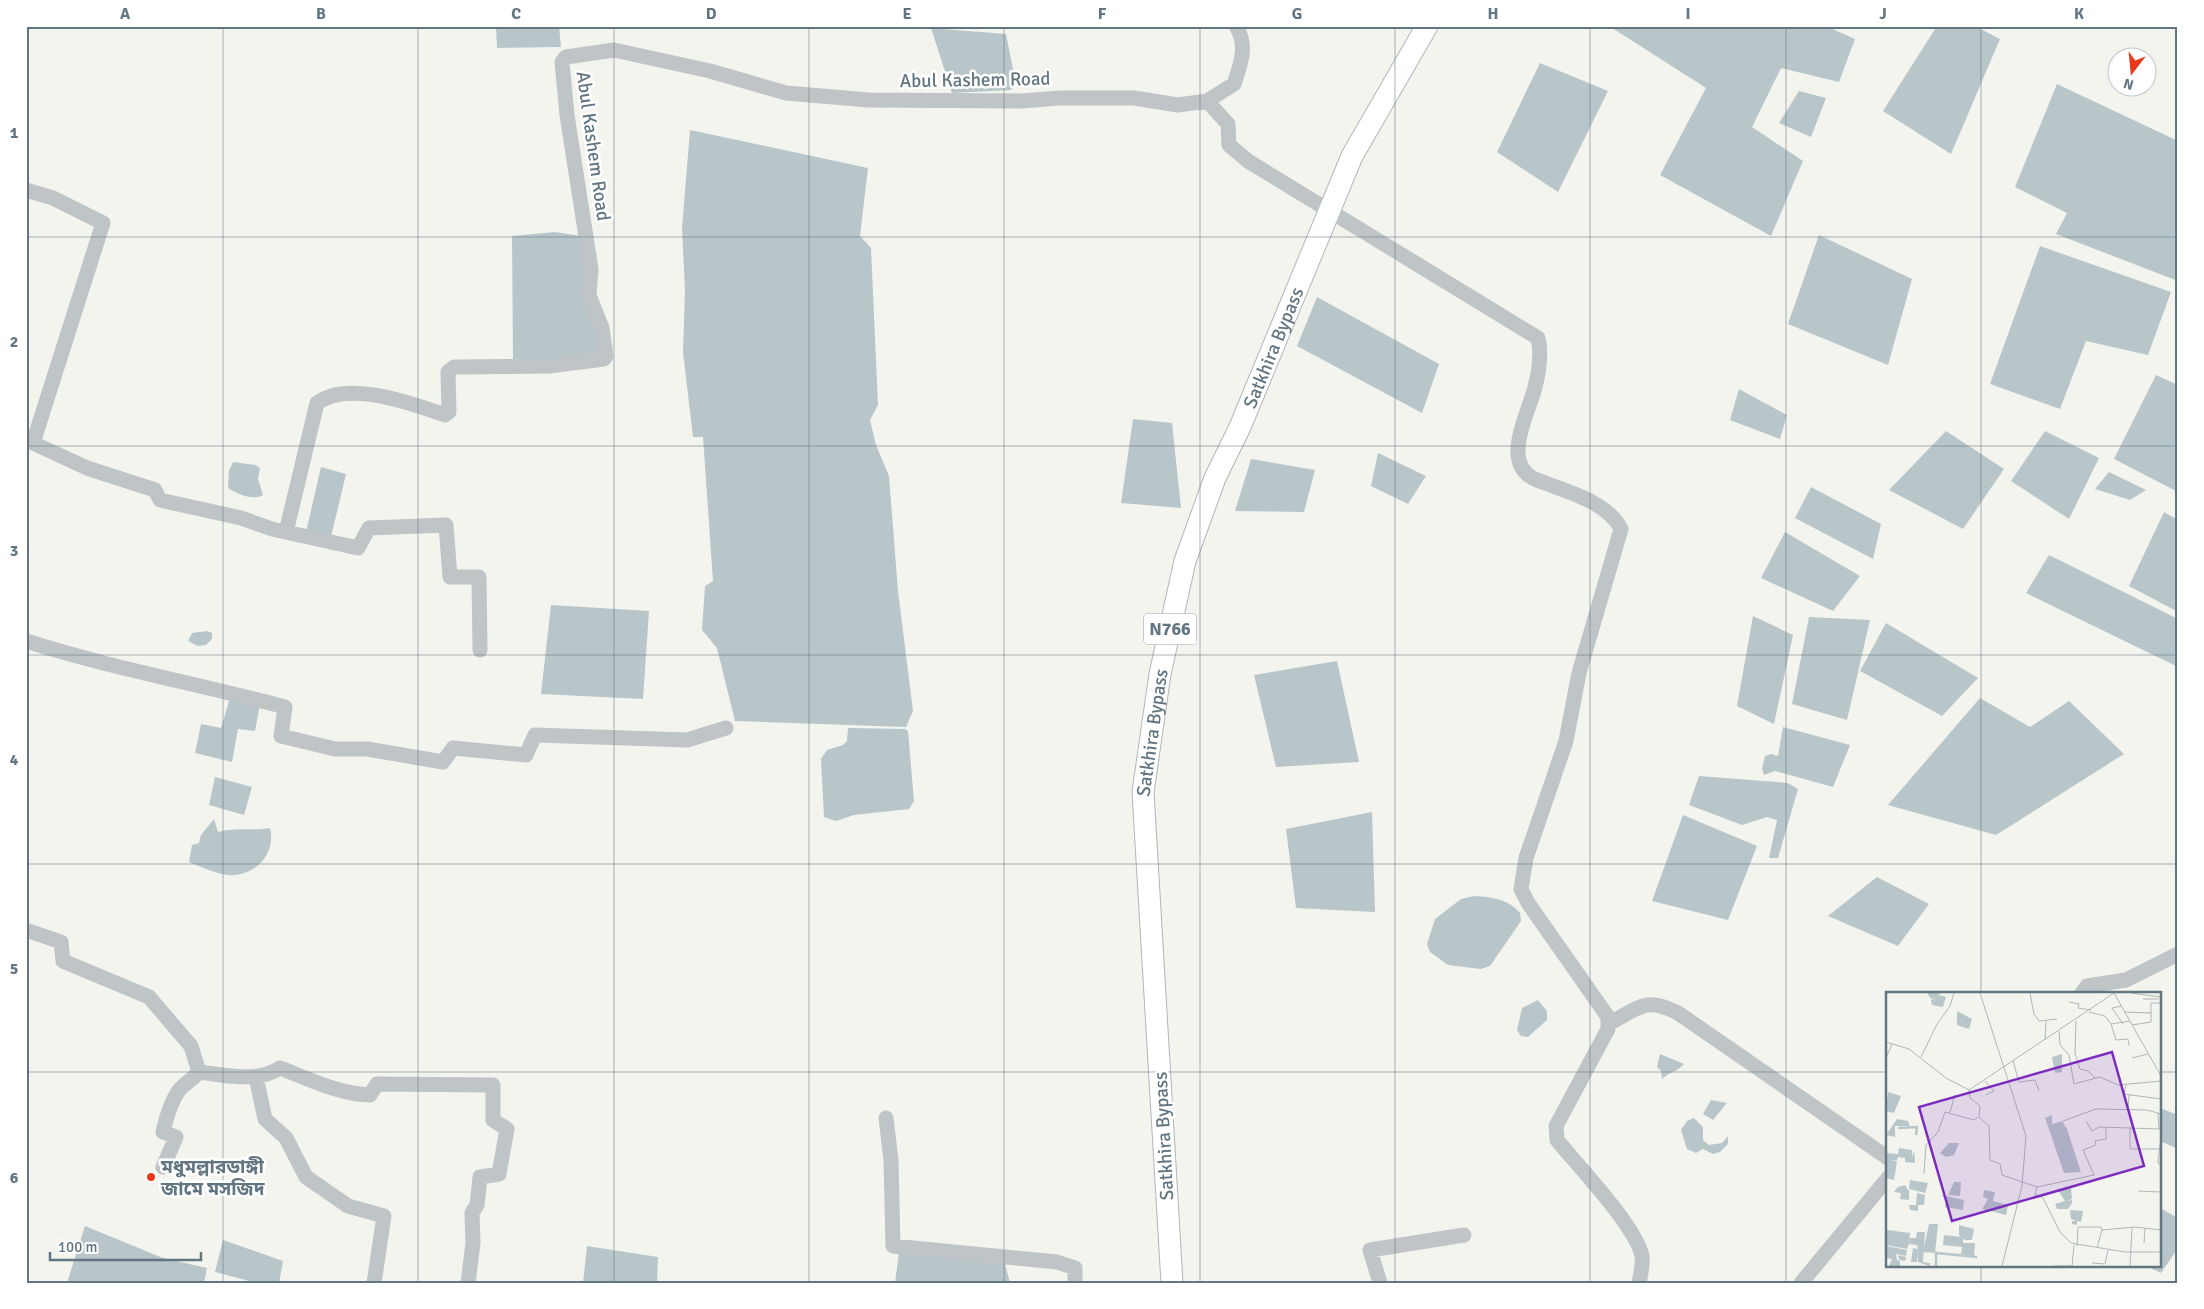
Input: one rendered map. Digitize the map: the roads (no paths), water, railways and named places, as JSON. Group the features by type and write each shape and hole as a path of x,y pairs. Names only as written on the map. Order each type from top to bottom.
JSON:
{"highway":[{"name":"Satkhira Bypass","path":"1172,1283 1142,792 1160,674 1185,561 1215,478 1240,427 1331,212 1352,156 1427,26"}],"street":[{"name":"Abul Kashem Road","path":"286,532 317,403 326,397 343,392 406,401 445,415 448,412 448,372 454,367 549,366 604,359 606,356 602,328 589,294 591,269 566,106 562,62 566,57 614,50 710,71 786,93 869,100 1022,101 1059,98 1134,98 1178,105 1207,101 1234,84 1244,54 1241,35 1236,26"},
{"path":"1207,101 1228,124 1229,145 1248,161 1538,338 1541,355 1534,389 1518,440 1519,461 1530,477 1596,504 1615,518 1621,529 1579,673 1566,741 1526,858 1521,882 1523,896 1608,1018 1608,1024 1600,1047 1556,1126 1555,1134 1556,1140 1608,1203 1636,1242 1642,1261 1639,1283"},
{"path":"26,190 60,201 103,223 30,442 87,468 155,490 160,500 241,518 286,532 358,548 369,528 446,525 450,577 479,577 480,650"},
{"path":"26,642 130,670 212,687 285,707 281,736 335,750 367,749 443,762 452,748 526,755 535,735 687,740 726,728"},
{"path":"26,930 61,942 63,961 149,997 191,1046 199,1072"},
{"path":"2083,992 2087,986 2126,980 2178,954"},
{"path":"1608,1024 1648,1003 1662,1005 1678,1013 1886,1157"},
{"path":"199,1072 256,1076 273,1072 280,1068 319,1083 358,1094 370,1095 377,1084 493,1085 493,1120 507,1130 499,1174 480,1177 477,1204 472,1214 473,1243 468,1283"},
{"path":"163,1167 176,1137 162,1132 167,1116 181,1088 191,1083 199,1072"},
{"path":"256,1076 265,1119 286,1138 306,1176 348,1206 384,1216 374,1283"},
{"path":"886,1118 891,1160 893,1246 1057,1262 1075,1268 1075,1283"},
{"path":"1802,1283 1886,1180"},
{"path":"1380,1283 1370,1250 1464,1235"}],"place":[{"name":"মধুমল্লারডাঙ্গী জামে মসজিদ","path":"151,1177"}]}
